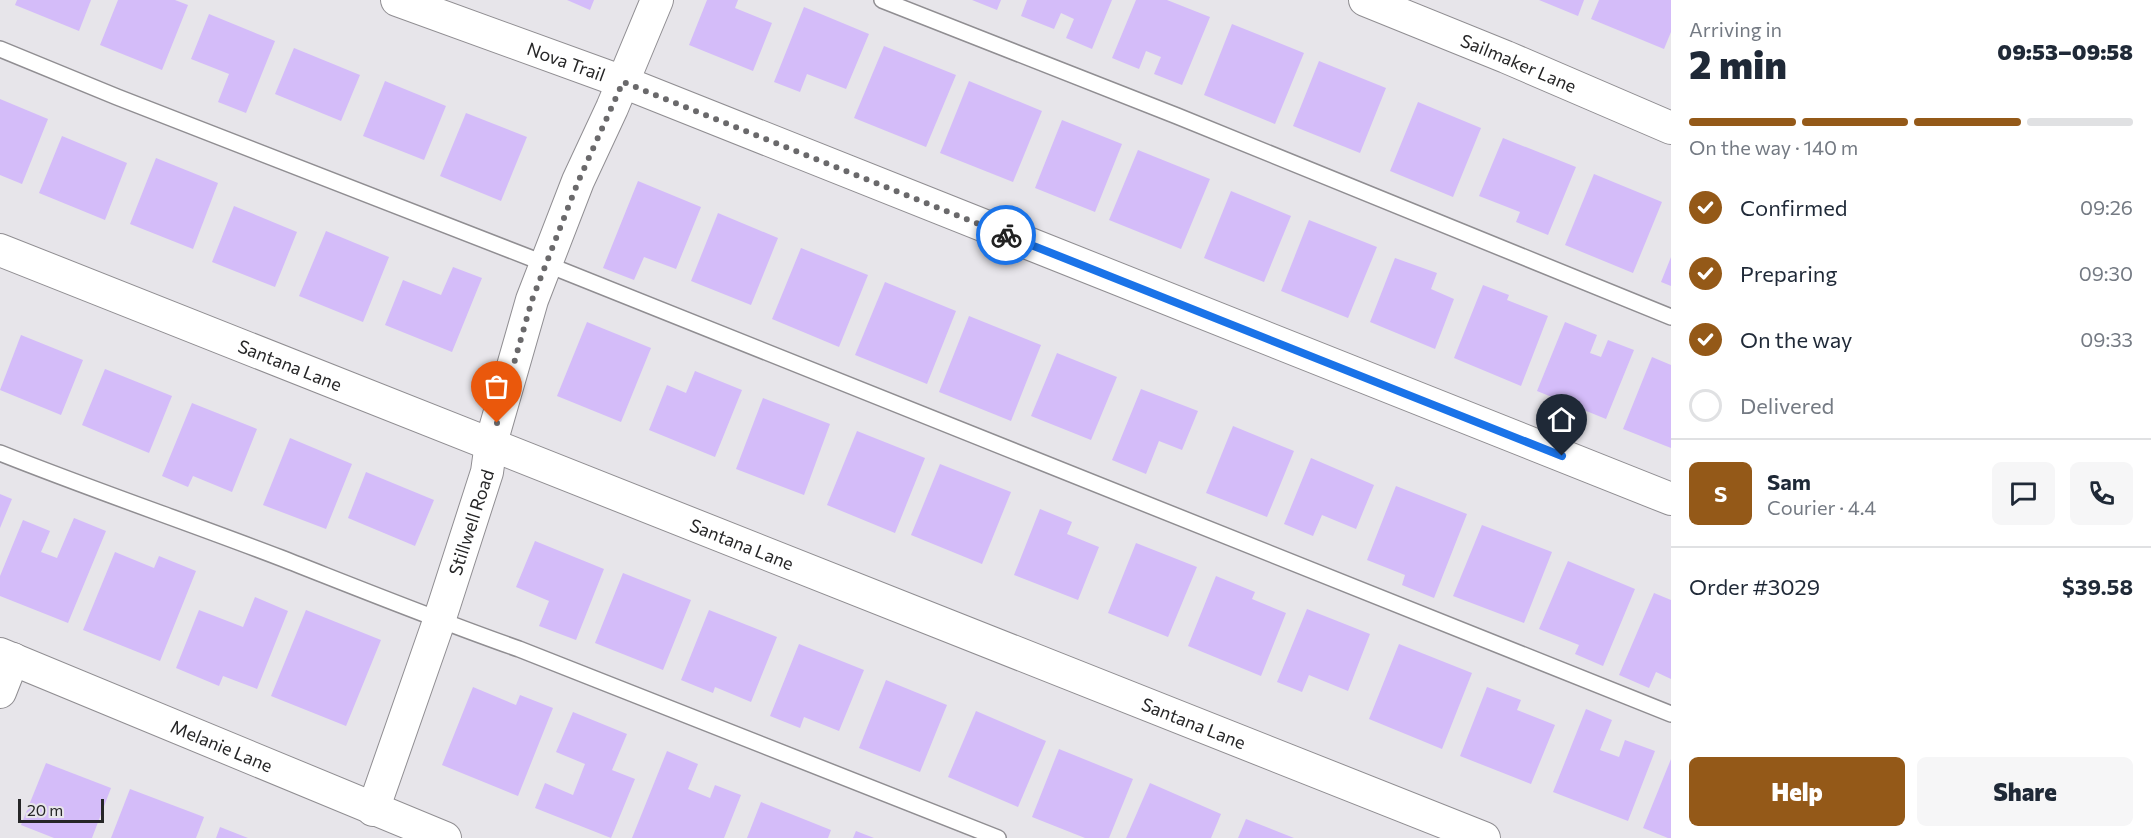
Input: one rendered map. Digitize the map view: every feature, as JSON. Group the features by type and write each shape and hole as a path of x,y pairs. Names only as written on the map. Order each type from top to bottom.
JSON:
{"street":[{"name":"Nova Trail","path":"397,0 623,82 1671,499"},
{"name":"Stillwell Road","path":"373,810 439,621 487,472 491,443 532,300 578,182 657,0"},
{"name":"Sailmaker Lane","path":"1365,0 1506,57 1671,128"},
{"name":"Santana Lane","path":"0,250 1484,838"},
{"name":"Melanie Lane","path":"7,656 445,838"},
{"path":"0,692 7,656"}],"lane":[{"path":"882,0 1177,116 1671,317"},
{"path":"0,49 546,264 1671,714"},
{"path":"0,453 87,488 280,558 439,621 519,649 998,838"}],"building":[{"path":"17,0 91,0 79,31 15,5"},
{"path":"118,0 175,0 188,5 162,70 100,45"},
{"path":"567,0 594,0 590,10"},
{"path":"707,0 738,0 735,8 772,23 753,71 689,45"},
{"path":"972,0 1001,0 997,10"},
{"path":"1027,0 1112,0 1092,49 1066,38 1074,19 1061,13 1054,29 1021,16"},
{"path":"1136,0 1167,0 1210,17 1182,85 1154,74 1161,57 1146,51 1139,69 1112,58"},
{"path":"1539,0 1584,0 1578,16"},
{"path":"1599,0 1671,0 1671,32 1664,49 1591,19"},
{"path":"804,7 869,34 846,89 807,74 800,92 774,82"},
{"path":"209,14 275,41 246,113 218,102 229,74 191,59"},
{"path":"1232,24 1304,53 1275,124 1204,95"},
{"path":"884,46 956,75 926,147 854,118"},
{"path":"294,48 360,75 341,121 275,94"},
{"path":"1319,61 1386,88 1360,153 1293,126"},
{"path":"385,81 446,106 424,160 363,136"},
{"path":"969,81 1042,111 1013,182 940,153"},
{"path":"0,99 48,119 22,184 0,175"},
{"path":"1418,102 1481,128 1453,197 1390,171"},
{"path":"466,113 527,137 501,201 440,176"},
{"path":"1062,120 1122,144 1095,212 1035,188"},
{"path":"62,136 127,163 105,220 39,193"},
{"path":"1503,138 1576,167 1548,235 1516,222 1520,212 1479,196"},
{"path":"1138,150 1210,179 1181,249 1109,220"},
{"path":"156,158 218,183 193,249 130,224"},
{"path":"1594,174 1662,202 1633,273 1565,245"},
{"path":"638,181 701,207 676,269 644,257 634,280 603,268"},
{"path":"1231,191 1291,216 1264,282 1204,258"},
{"path":"234,206 297,232 275,287 212,262"},
{"path":"718,213 778,238 751,305 691,281"},
{"path":"1309,220 1377,247 1348,318 1281,291"},
{"path":"326,231 389,257 363,322 299,296"},
{"path":"801,248 868,275 839,347 772,319"},
{"path":"1671,257 1671,286 1661,282"},
{"path":"1395,258 1437,273 1431,289 1454,299 1435,349 1370,322"},
{"path":"453,267 482,278 452,352 385,325 403,280 441,295"},
{"path":"885,282 956,311 927,384 855,355"},
{"path":"1483,285 1509,295 1507,300 1548,316 1521,386 1454,358"},
{"path":"969,316 1041,345 1011,421 939,392"},
{"path":"587,322 651,348 621,422 557,396"},
{"path":"1565,322 1597,335 1590,353 1601,357 1608,340 1634,350 1606,419 1537,391"},
{"path":"21,335 83,360 61,415 0,390"},
{"path":"1057,353 1117,377 1091,440 1031,416"},
{"path":"1652,357 1671,365 1671,448 1623,429"},
{"path":"105,369 172,396 149,453 82,425"},
{"path":"695,371 742,390 715,457 649,430 667,385 686,393"},
{"path":"1141,389 1198,411 1182,450 1159,441 1146,474 1112,460"},
{"path":"763,398 830,424 804,495 736,469"},
{"path":"192,403 257,429 232,492 193,476 188,487 162,476"},
{"path":"1233,426 1294,451 1267,517 1206,493"},
{"path":"857,431 925,458 895,533 827,505"},
{"path":"290,438 352,464 326,529 263,505"},
{"path":"1311,458 1374,485 1356,529 1322,515 1313,536 1284,524"},
{"path":"940,464 1011,492 982,564 911,535"},
{"path":"366,472 434,500 415,546 348,518"},
{"path":"1396,486 1467,514 1434,598 1402,585 1405,575 1367,560"},
{"path":"0,494 12,499 0,528"},
{"path":"1040,509 1072,522 1067,534 1099,547 1078,600 1014,575"},
{"path":"74,518 106,531 68,623 0,596 0,576 23,520 50,531 41,552 57,558"},
{"path":"1482,525 1552,552 1524,623 1453,596"},
{"path":"535,541 604,569 576,640 539,626 549,601 516,587"},
{"path":"1136,543 1197,567 1168,637 1108,613"},
{"path":"115,552 154,568 159,556 196,571 160,661 83,630"},
{"path":"1568,561 1635,589 1603,666 1575,654 1579,645 1539,629"},
{"path":"623,573 691,600 663,670 595,643"},
{"path":"1216,576 1255,592 1252,599 1286,613 1261,676 1188,646"},
{"path":"1654,593 1671,600 1671,679 1656,672 1649,688 1619,675"},
{"path":"255,597 288,611 257,689 223,676 219,686 176,668 199,610 243,627"},
{"path":"1307,609 1370,634 1348,691 1309,675 1302,692 1277,682"},
{"path":"306,610 381,640 346,726 271,696"},
{"path":"709,610 777,637 751,702 715,687 713,693 681,680"},
{"path":"799,644 864,670 839,731 804,717 800,728 770,716"},
{"path":"1399,644 1472,673 1442,749 1369,719"},
{"path":"886,680 947,705 920,772 859,748"},
{"path":"473,687 516,705 520,695 553,708 518,796 442,765"},
{"path":"1487,687 1521,700 1517,710 1555,725 1531,784 1460,756"},
{"path":"1586,709 1612,720 1600,750 1619,757 1625,740 1655,751 1628,821 1553,792"},
{"path":"976,711 1046,741 1018,807 948,777"},
{"path":"573,712 627,734 612,770 635,779 611,838 535,808 545,783 573,795 585,764 556,752"},
{"path":"1059,749 1133,779 1109,838 1085,838 1032,817"},
{"path":"667,751 698,764 688,789 710,798 715,785 741,795 724,838 632,838"},
{"path":"1671,759 1671,838 1668,838 1643,828"},
{"path":"46,763 111,788 92,838 54,838 21,825"},
{"path":"1150,783 1221,814 1211,838 1126,838"},
{"path":"130,789 204,817 196,838 111,838"},
{"path":"761,802 831,830 828,838 747,838"},
{"path":"1246,819 1294,838 1238,838"},
{"path":"220,827 248,838 216,838"},
{"path":"856,831 874,838 853,838"}],"way so far":[{"path":"497,423 532,300 578,182 623,82 1006,235"}],"route":[{"path":"1006,235 1562,456"}]}
